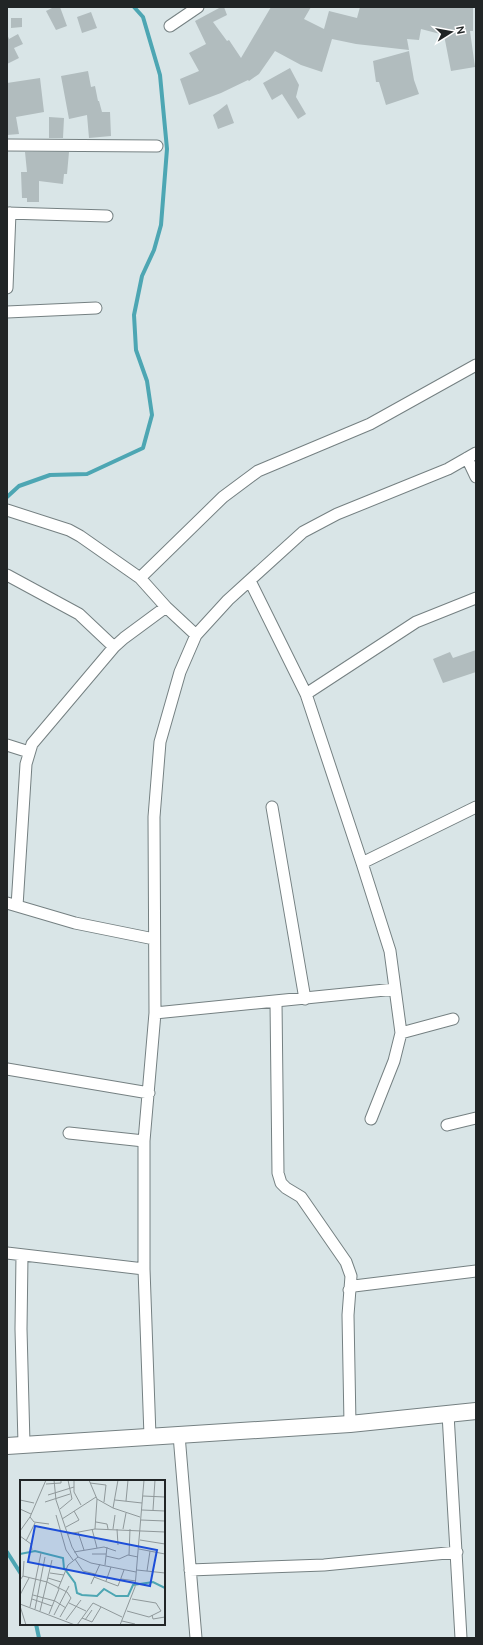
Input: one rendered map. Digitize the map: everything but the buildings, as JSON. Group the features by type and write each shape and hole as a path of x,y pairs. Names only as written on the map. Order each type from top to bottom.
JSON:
{"main road":[{"path":"7,1446 350,1424 476,1411"}],"street":[{"path":"170,26 198,7"},
{"path":"7,145 157,146"},
{"path":"7,288 8,213 107,216"},
{"path":"7,312 96,308"},
{"path":"140,578 223,497 258,472 370,424 476,365"},
{"path":"150,1436 144,1269 144,1141 155,1014 154,817 160,742 180,672 196,635 228,600 303,532 337,514 448,469 471,456 476,477"},
{"path":"7,510 69,530 104,552 140,578 166,607 196,635"},
{"path":"7,575 79,614 114,647"},
{"path":"250,581 306,694 390,950 401,1033 394,1061 371,1119"},
{"path":"306,694 416,622 476,598"},
{"path":"154,939 75,924 12,905 26,764 32,744 114,647 166,607"},
{"path":"7,745 29,752"},
{"path":"272,807 305,999"},
{"path":"362,863 476,807"},
{"path":"155,1014 395,989"},
{"path":"276,1002 278,1173 281,1183 286,1188 301,1197 346,1262 351,1276 348,1315 350,1424"},
{"path":"401,1033 453,1019"},
{"path":"7,1069 149,1093"},
{"path":"447,1125 476,1118"},
{"path":"69,1133 144,1141"},
{"path":"7,1253 22,1256 144,1269"},
{"path":"22,1256 21,1329 24,1444"},
{"path":"349,1290 354,1286 476,1271"},
{"path":"448,1414 461,1638"},
{"path":"179,1435 196,1638"},
{"path":"190,1570 324,1565 457,1552"}],"waterway":[{"path":"7,497 19,486 50,475 87,474 143,448 152,415 147,381 136,350 134,315 142,276 154,250 161,225 167,149 160,75 143,17 134,7"},
{"path":"7,1552 20,1572"},
{"path":"36,1625 39,1638"}]}
